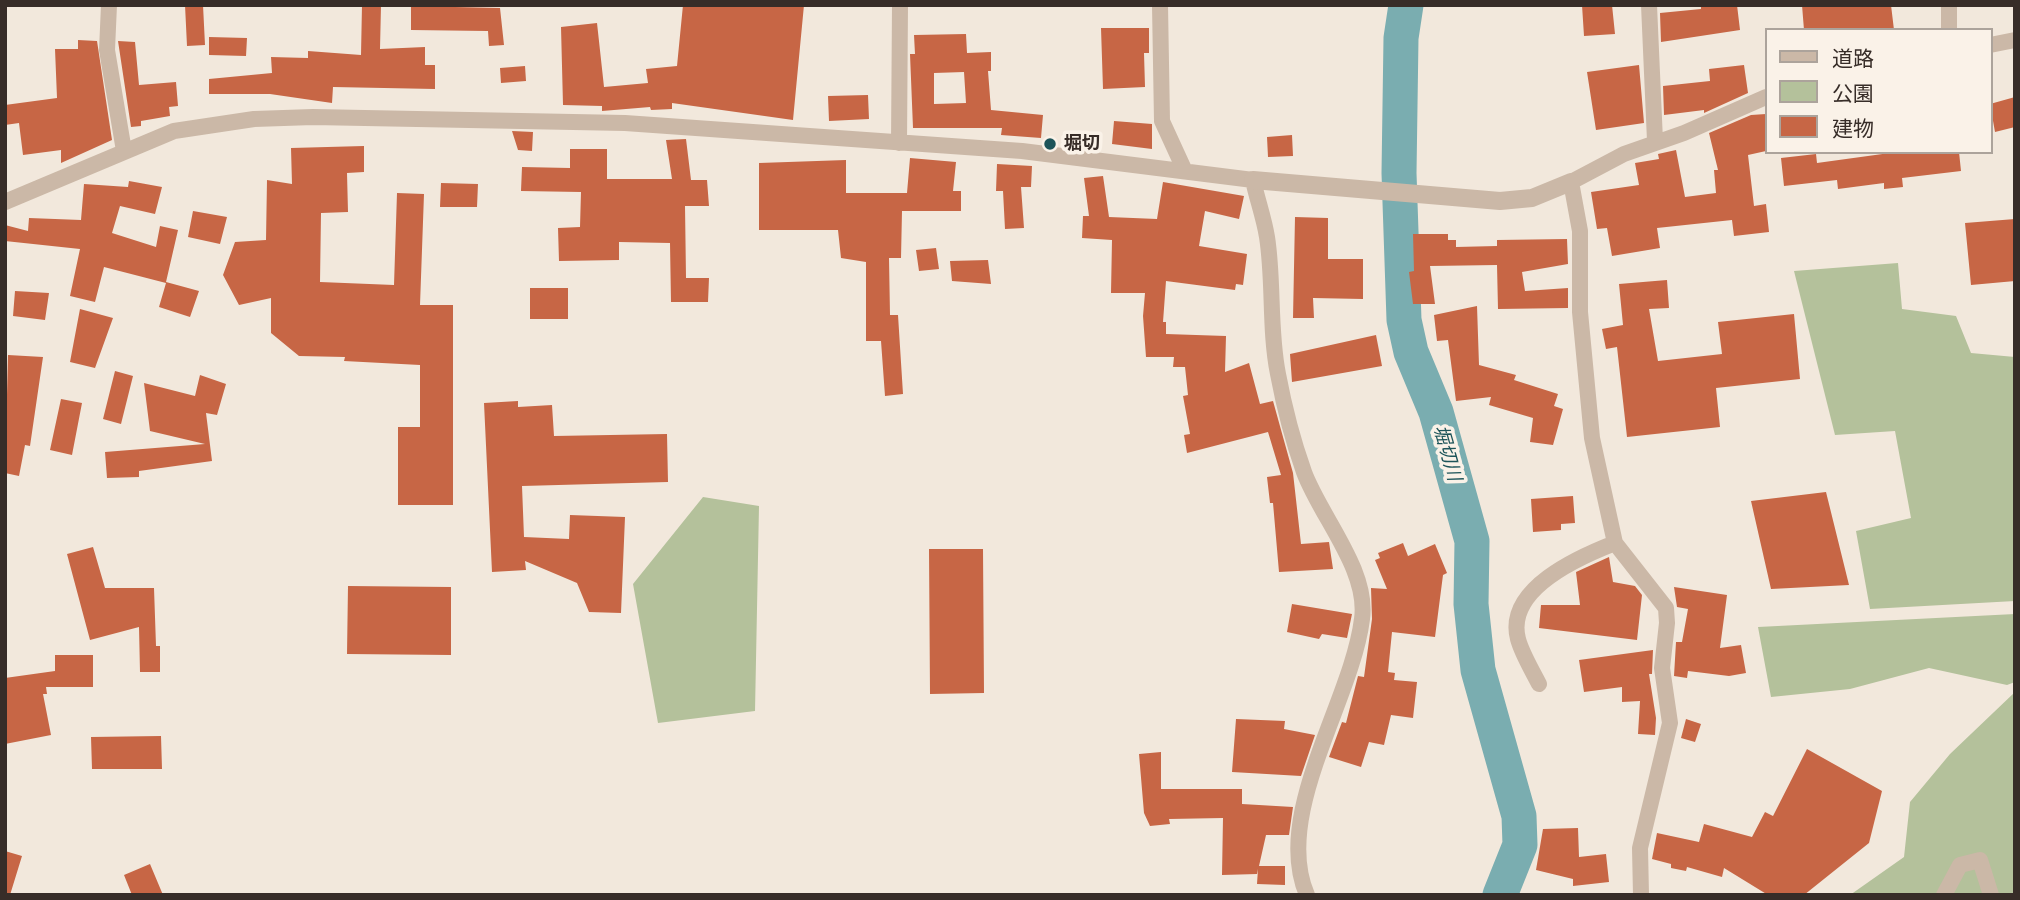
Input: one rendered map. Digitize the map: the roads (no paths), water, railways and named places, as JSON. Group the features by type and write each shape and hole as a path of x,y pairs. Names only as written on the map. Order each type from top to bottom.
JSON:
{"street":[{"path":"108,5 107,50 124,150"},
{"path":"899,143 900,5"},
{"path":"1160,5 1162,121 1184,169"},
{"path":"1649,5 1655,141"},
{"path":"1949,5 1950,28"},
{"path":"1992,45 2015,40"},
{"path":"5,202 174,131 254,120 313,117 625,123 1022,151 1184,169 1253,180 1500,201 1532,198 1572,182 1655,141 1684,133 1764,98"},
{"path":"1253,180 1267,236 1278,373 1305,473 1333,526 1361,597 1363,618 1305,800 1297,859 1307,895"},
{"path":"1572,182 1580,231 1580,312 1592,438 1615,543 1665,608 1667,623 1662,668 1670,723 1640,848 1641,895"},
{"path":"1539,684 1518,638 1518,615 1523,603 1555,571 1573,559 1615,543"},
{"path":"1944,895 1960,865 1980,860 1991,895"}],"waterway":[{"name":"堀切川","path":"1406,5 1401,38 1399,173 1404,320 1411,352 1436,412 1472,541 1471,604 1478,670 1519,816 1520,845 1500,895"}],"place":[{"name":"堀切","path":"1050,144"}]}
